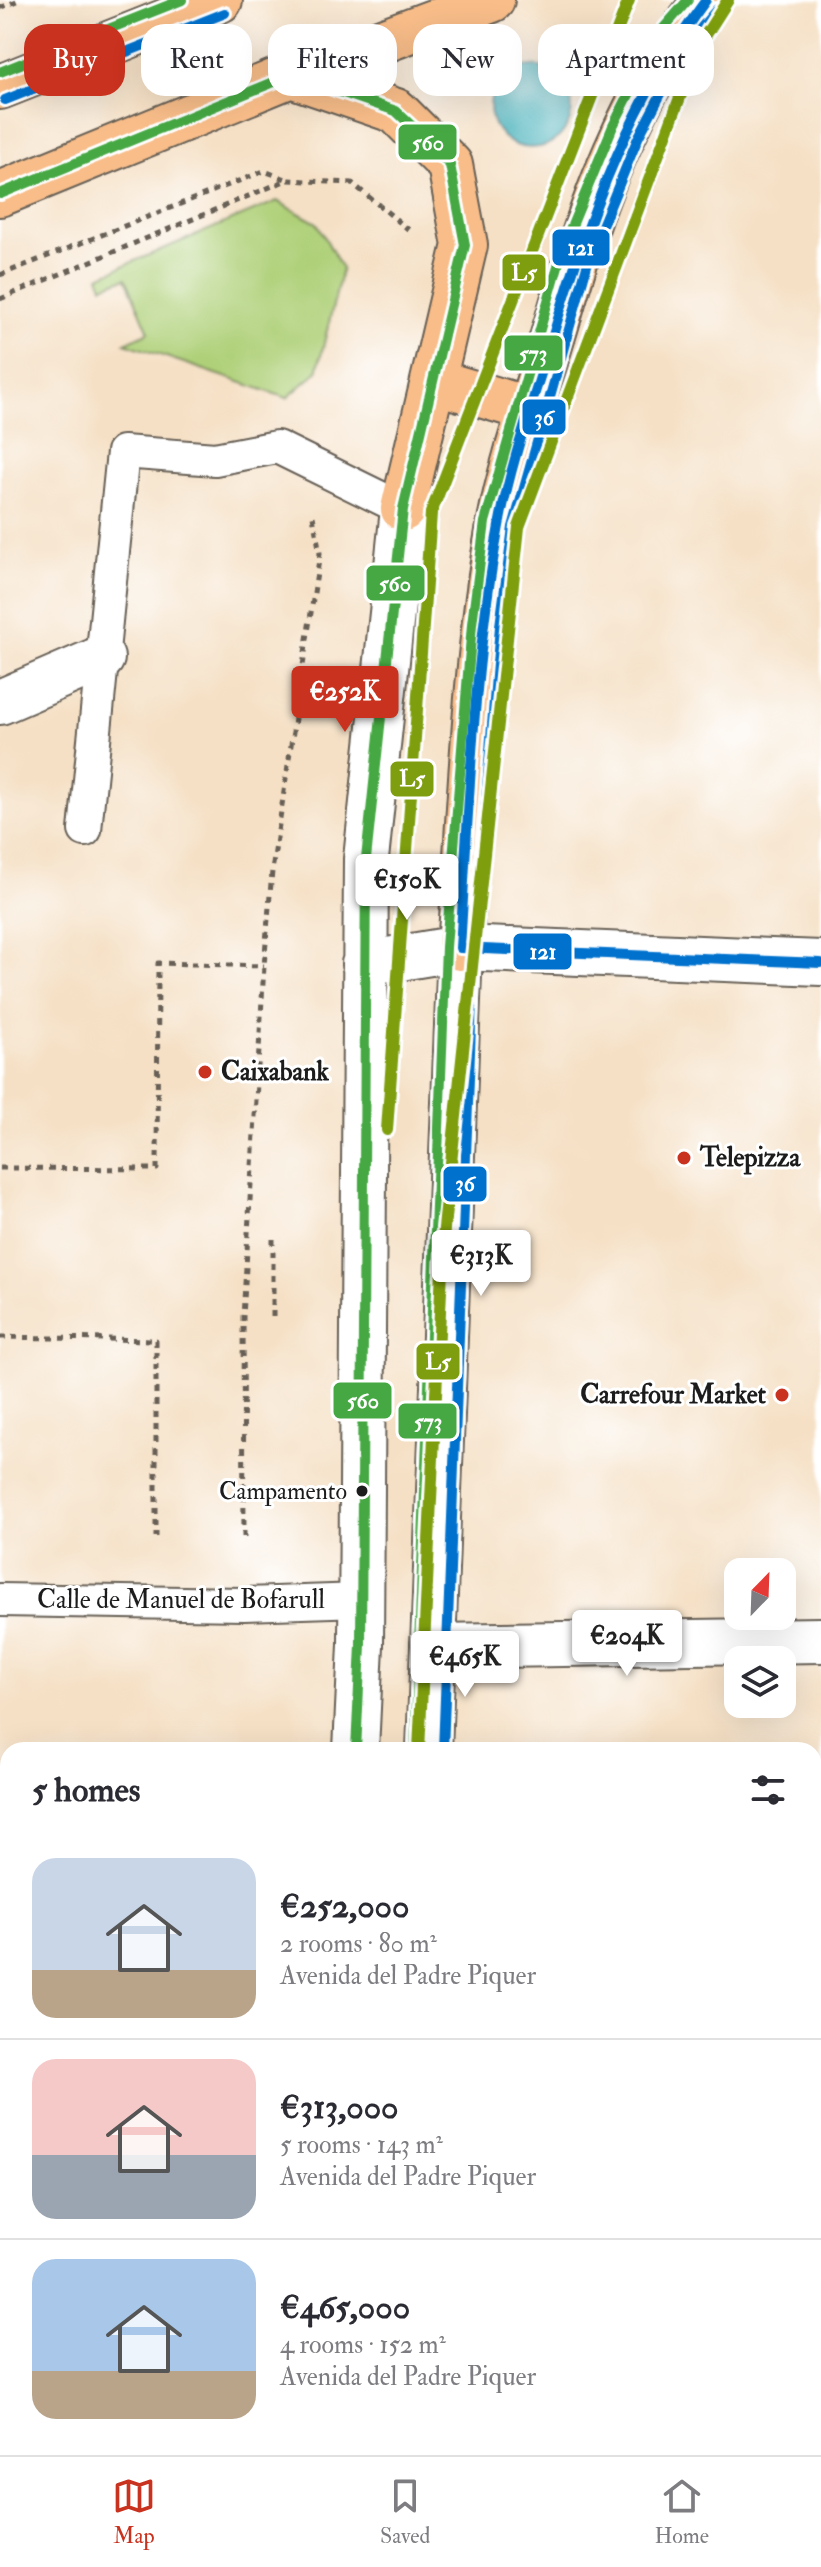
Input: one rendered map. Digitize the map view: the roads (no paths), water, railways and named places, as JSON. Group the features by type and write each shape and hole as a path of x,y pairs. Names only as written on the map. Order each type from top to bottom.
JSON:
{"highway":[{"path":"0,87 220,0"},
{"path":"397,35 492,0"},
{"path":"460,948 488,610 499,524 577,250 625,132 674,38 706,0"},
{"path":"0,194 268,84"},
{"path":"352,96 396,111 450,165 465,245 403,509"},
{"path":"433,381 532,410"}],"street":[{"path":"356,1742 361,1600 366,859 403,509"},
{"path":"0,702 102,658"},
{"path":"364,964 460,948 821,963"},
{"path":"429,1742 460,948"},
{"path":"433,1646 821,1640"}],"lane":[{"path":"85,830 123,452 215,459 277,447 403,509"},
{"name":"Calle de Manuel de Bofarull","path":"0,1600 244,1604 361,1600"}],"water":[{"path":"522,67 538,67 538,96 570,96 569,123 560,136 547,145 531,148 515,145 502,136 493,123 492,96 522,96"}],"place":[{"name":"Caixabank","path":"205,1072"},
{"name":"Telepizza","path":"684,1158"},
{"name":"Carrefour Market","path":"782,1395"},
{"name":"Campamento","path":"362,1491"}]}
